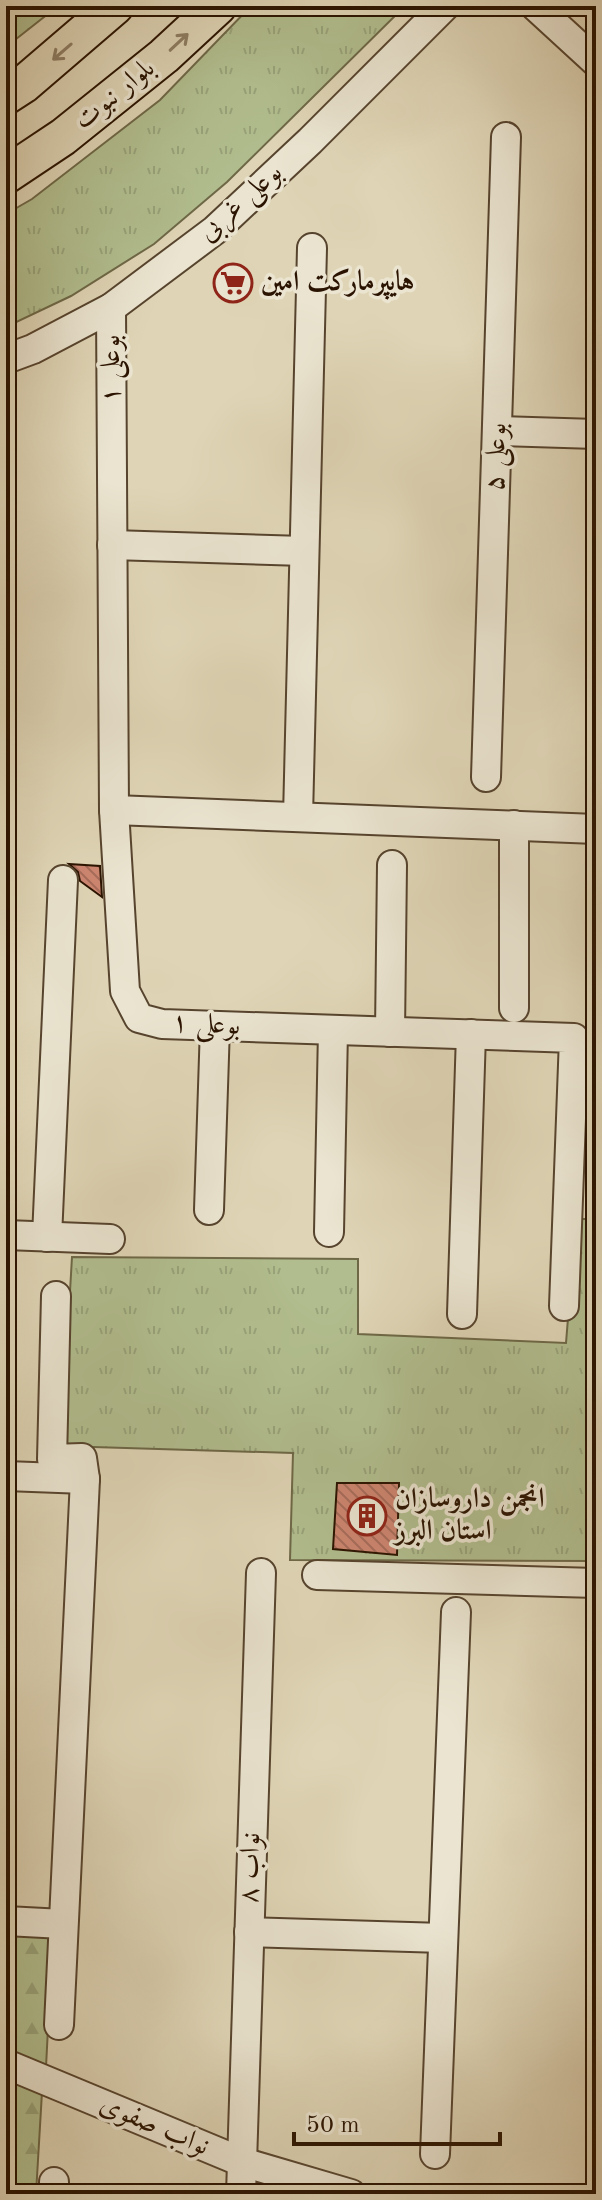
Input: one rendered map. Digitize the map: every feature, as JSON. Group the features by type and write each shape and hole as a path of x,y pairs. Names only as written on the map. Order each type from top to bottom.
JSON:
{"main road":[{"path":"6,96 115,6"},
{"name":"بلوار نبوت","path":"6,175 63,137 164,56 218,6"}],"street":[{"name":"بوعلی غربی","path":"6,359 33,349 111,308 215,230 310,141 445,6"},
{"path":"535,6 596,62"},
{"name":"بوعلی ۵","path":"486,777 506,137"},
{"path":"298,817 312,248"},
{"name":"بوعلی ۱","path":"111,308 114,810 125,991 139,1018 162,1024 574,1038 564,1306"},
{"path":"498,431 596,434"},
{"path":"112,545 304,551"},
{"path":"114,810 596,829"},
{"path":"514,825 514,1008"},
{"path":"390,1032 392,865"},
{"path":"47,1237 63,880"},
{"path":"209,1210 215,1026"},
{"path":"329,1232 333,1030"},
{"path":"462,1314 471,1034"},
{"path":"6,1235 110,1239"},
{"path":"56,1296 52,1459 82,1458 85,1479 59,2025"},
{"path":"6,1476 85,1479"},
{"name":"نواب ۸","path":"241,2194 261,1573"},
{"path":"317,1575 596,1583"},
{"path":"435,2154 456,1612"},
{"path":"6,1921 63,1924"},
{"path":"249,1932 443,1938"},
{"name":"نواب صفوی","path":"6,2064 242,2162 351,2194"}],"green space":[{"path":"6,6 58,6 6,47"},
{"path":"251,6 405,6 227,182 154,244 71,296 6,327 6,214 32,199 160,100"},
{"path":"576,1219 596,1219 596,1561 290,1560 293,1453 61,1446 72,1257 358,1259 358,1334 566,1343"},
{"path":"6,1930 53,1931 46,2067 6,2050"},
{"path":"6,2078 42,2092 36,2194 6,2194"}],"building":[{"path":"69,864 100,866 102,897 80,881 78,872"},
{"name":"انجمن داروسازان استان البرز","path":"337,1483 399,1483 397,1555 333,1549"}],"place":[{"name":"هایپرمارکت امین","path":"233,283"},
{"name":"انجمن داروسازان استان البرز","path":"367,1516"}]}
